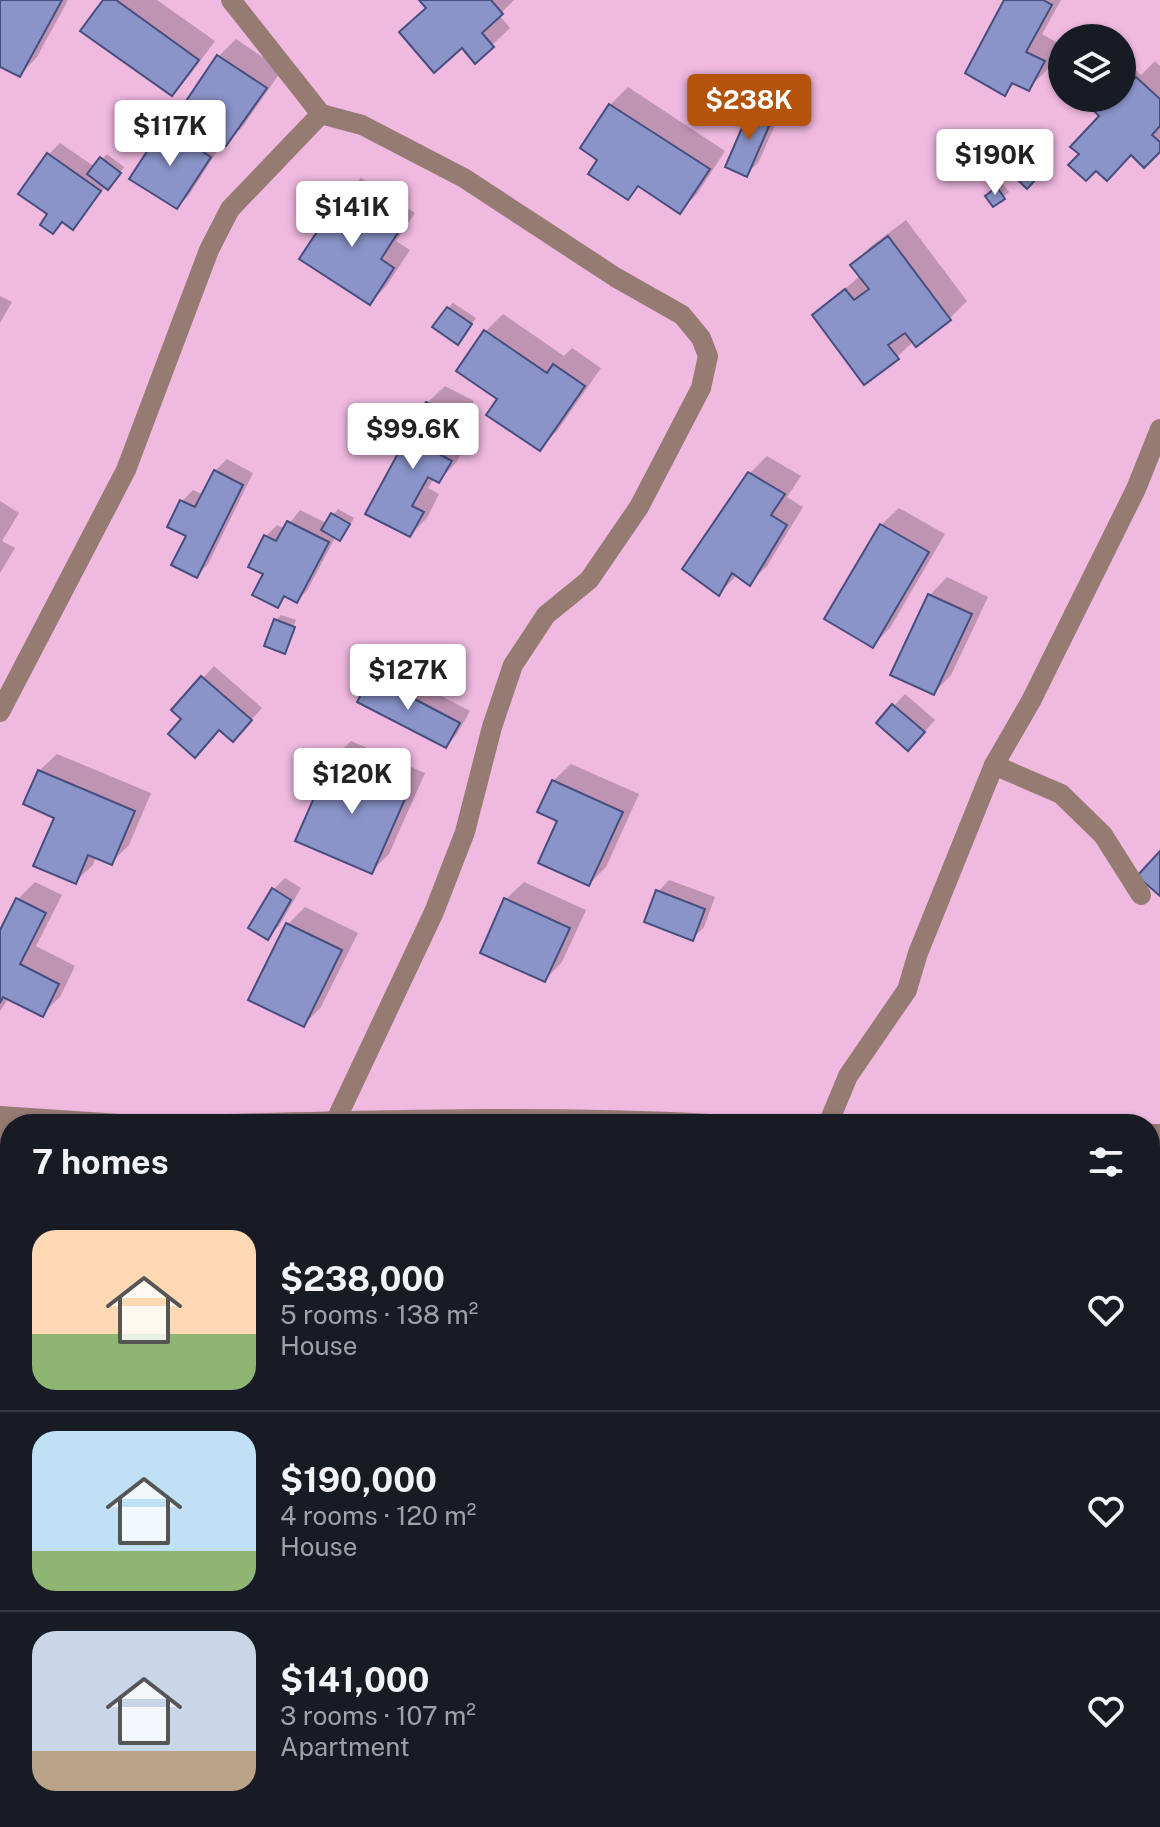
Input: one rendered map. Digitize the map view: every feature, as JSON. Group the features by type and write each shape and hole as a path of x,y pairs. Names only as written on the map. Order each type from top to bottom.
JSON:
{"street":[{"path":"231,0 321,114 362,125 464,178 615,277 682,315 701,338 708,356 701,388 639,507 589,580 546,615 513,665 492,727 465,832 434,912 339,1114"},
{"path":"0,712 126,470 209,250 230,209 321,114"},
{"path":"832,1114 848,1076 907,990 918,953 994,765 1031,701 1122,517 1160,429"},
{"path":"994,765 1061,794 1103,835 1141,895"}],"building":[{"path":"0,0 62,0 20,77 0,67"},
{"path":"103,0 116,0 199,60 172,96 80,31"},
{"path":"419,0 491,0 503,14 482,33 494,47 475,64 462,48 434,73 399,32 426,8"},
{"path":"1004,0 1043,0 1052,5 1026,52 1045,61 1029,91 1012,83 1005,96 965,73"},
{"path":"217,55 267,88 226,146 178,113"},
{"path":"1136,77 1160,99 1160,126 1152,135 1160,142 1160,152 1144,168 1131,155 1107,181 1096,171 1086,181 1068,165 1079,154 1070,147 1099,116 1095,112 1136,112"},
{"path":"609,104 710,169 680,214 638,186 628,200 588,174 597,160 580,148"},
{"path":"751,107 773,117 747,177 725,167"},
{"path":"163,127 211,157 177,209 129,179"},
{"path":"47,153 101,191 73,230 62,222 53,234 40,225 47,214 18,194"},
{"path":"100,157 121,173 108,190 87,174"},
{"path":"1028,169 1037,178 1027,189 1017,179"},
{"path":"997,187 1005,199 993,207 985,196"},
{"path":"342,194 399,231 381,259 394,268 370,305 299,259"},
{"path":"888,236 951,320 916,347 905,333 888,345 899,359 864,385 812,315 845,289 854,300 869,289 850,265"},
{"path":"447,307 472,324 458,345 432,327"},
{"path":"484,330 547,373 553,364 585,386 540,451 486,415 497,399 456,371"},
{"path":"426,402 458,419 439,454 452,461 439,483 428,477 412,506 424,512 410,537 365,514"},
{"path":"214,470 243,485 197,578 171,565 186,536 167,527 180,500 195,507"},
{"path":"748,472 785,494 771,515 787,525 750,586 732,573 719,596 682,569"},
{"path":"331,513 350,524 340,541 321,530"},
{"path":"287,521 329,542 297,603 284,596 278,608 252,595 263,574 248,567 264,535 276,541"},
{"path":"880,524 929,552 873,648 824,619"},
{"path":"928,594 972,614 934,695 890,675"},
{"path":"274,619 295,627 285,654 264,646"},
{"path":"201,676 252,720 233,742 219,730 195,758 168,734 181,719 171,710"},
{"path":"371,676 460,723 446,748 357,702"},
{"path":"892,704 925,732 908,751 876,723"},
{"path":"332,757 409,790 372,874 295,841"},
{"path":"38,770 135,811 112,865 88,855 76,884 33,866 54,818 23,804"},
{"path":"552,780 623,812 589,886 538,863 557,821 537,812"},
{"path":"1160,851 1160,896 1137,876"},
{"path":"272,888 291,900 268,940 248,928"},
{"path":"656,890 705,909 693,941 644,922"},
{"path":"16,898 46,913 20,964 59,984 43,1017 3,997 0,1003 0,930"},
{"path":"504,898 570,928 545,982 480,953"},
{"path":"286,923 342,950 304,1027 248,1000"}]}
